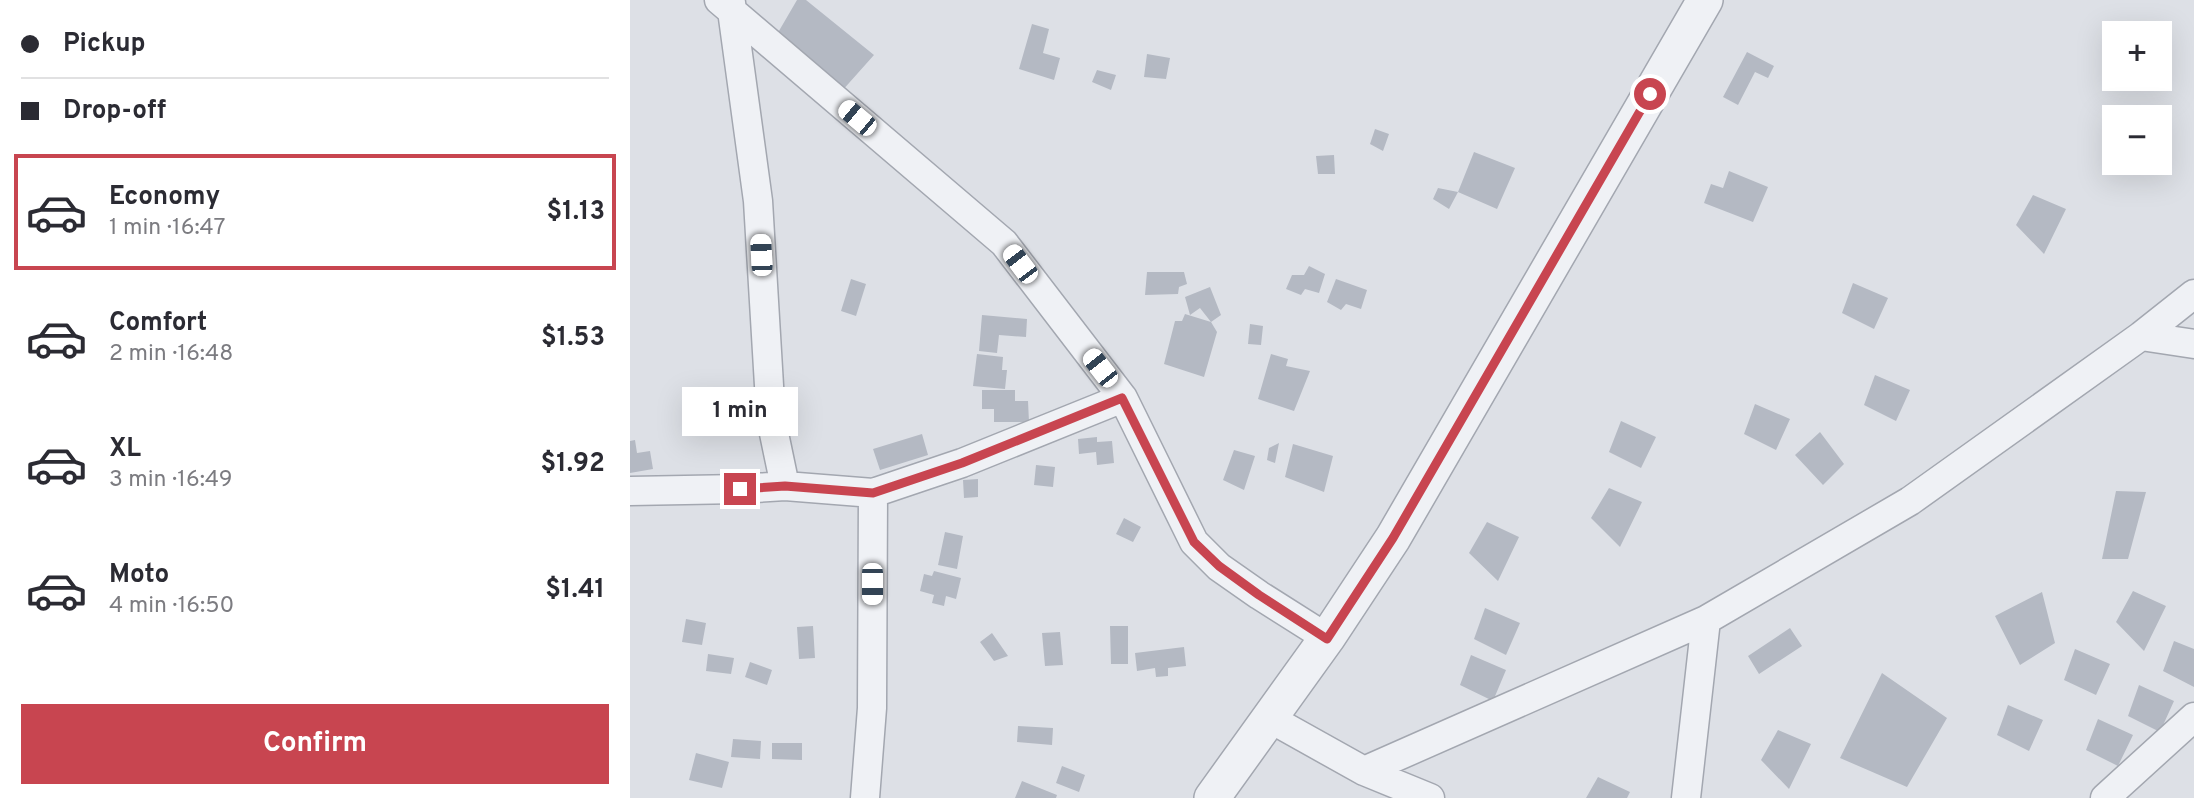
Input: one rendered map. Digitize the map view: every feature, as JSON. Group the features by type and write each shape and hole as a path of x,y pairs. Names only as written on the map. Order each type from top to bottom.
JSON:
{"street":[{"path":"1212,798 1327,639 1393,538 1704,0"},
{"path":"727,4 1004,243 1122,398 1194,542 1229,574 1327,639"},
{"path":"727,4 758,201 771,419 785,486"},
{"path":"1364,771 1706,620 1910,501 2141,336 2194,294"},
{"path":"2141,336 2194,344"},
{"path":"630,491 785,486 873,493 962,463 1122,398"},
{"path":"865,798 872,708 873,493"},
{"path":"1686,798 1706,620"},
{"path":"2105,798 2194,717"},
{"path":"1269,718 1364,771 1430,798"}],"building":[{"path":"797,0 806,0 874,55 841,92 776,36"},
{"path":"1032,24 1049,29 1043,53 1060,58 1054,80 1019,69"},
{"path":"1747,52 1774,66 1768,78 1755,72 1738,105 1723,97"},
{"path":"1147,54 1170,58 1166,79 1144,77"},
{"path":"1097,70 1116,75 1111,90 1092,82"},
{"path":"1375,129 1389,134 1383,151 1370,144"},
{"path":"1474,152 1515,168 1497,209 1458,192"},
{"path":"1334,155 1335,174 1318,174 1316,156"},
{"path":"1729,171 1768,187 1753,222 1704,203 1711,184 1723,188"},
{"path":"1438,188 1458,192 1449,209 1433,199"},
{"path":"2033,195 2066,209 2044,254 2016,225"},
{"path":"1309,266 1325,274 1319,293 1305,289 1301,295 1286,289 1292,275 1304,275"},
{"path":"1147,272 1184,272 1187,284 1179,287 1178,294 1145,295"},
{"path":"851,279 866,284 856,316 841,311"},
{"path":"1336,279 1367,290 1361,309 1346,304 1341,310 1327,302"},
{"path":"1853,283 1888,298 1874,329 1842,313"},
{"path":"1210,287 1221,315 1211,322 1200,308 1190,315 1185,297"},
{"path":"1185,314 1211,322 1217,332 1204,377 1164,364 1175,321 1182,321"},
{"path":"982,315 1027,319 1026,337 999,335 997,353 979,351"},
{"path":"1250,324 1263,326 1261,345 1248,344"},
{"path":"977,354 1003,357 1002,370 1007,370 1005,389 973,386"},
{"path":"1271,354 1288,359 1286,366 1310,371 1294,411 1258,399"},
{"path":"1875,375 1910,390 1896,421 1864,405"},
{"path":"982,390 1015,390 1015,401 1028,401 1029,422 994,422 994,409 982,409"},
{"path":"1755,404 1790,419 1776,450 1744,434"},
{"path":"1621,421 1656,437 1641,468 1609,452"},
{"path":"1820,432 1844,464 1823,485 1795,455"},
{"path":"922,434 928,455 880,470 873,449"},
{"path":"1097,437 1097,442 1112,441 1114,463 1097,465 1096,452 1079,454 1078,439"},
{"path":"635,440 637,453 650,451 653,469 630,473 630,441"},
{"path":"1279,443 1275,463 1267,460 1269,448"},
{"path":"1293,444 1333,456 1324,492 1285,477"},
{"path":"1234,450 1255,456 1244,490 1223,480"},
{"path":"1036,465 1055,467 1053,487 1034,485"},
{"path":"978,479 978,497 964,498 963,480"},
{"path":"1609,488 1642,502 1620,547 1591,518"},
{"path":"2116,491 2146,492 2128,559 2102,559"},
{"path":"1124,518 1141,527 1133,542 1116,534"},
{"path":"1487,522 1519,537 1498,581 1469,553"},
{"path":"945,532 963,536 957,569 938,565"},
{"path":"934,571 961,578 956,599 946,596 944,606 932,603 934,595 920,591 924,574 932,576"},
{"path":"2133,591 2166,606 2144,651 2116,622"},
{"path":"2042,592 2055,643 2020,665 1995,616"},
{"path":"1485,608 1520,623 1506,655 1474,639"},
{"path":"686,619 706,623 702,645 682,642"},
{"path":"813,626 815,658 799,659 797,627"},
{"path":"1110,626 1128,626 1128,664 1111,664"},
{"path":"1790,628 1802,646 1759,674 1748,656"},
{"path":"1060,632 1063,665 1045,666 1042,633"},
{"path":"992,633 1008,656 994,661 980,642"},
{"path":"2174,641 2194,649 2194,687 2163,671"},
{"path":"1184,647 1186,666 1168,668 1168,676 1156,677 1155,668 1137,671 1135,653"},
{"path":"2075,649 2110,664 2096,695 2064,680"},
{"path":"708,654 734,658 731,674 706,671"},
{"path":"1471,655 1506,670 1493,701 1460,685"},
{"path":"750,662 772,670 767,685 745,677"},
{"path":"1882,673 1947,718 1907,787 1840,758"},
{"path":"2139,685 2174,701 2160,732 2128,716"},
{"path":"2008,705 2043,720 2029,751 1997,735"},
{"path":"2098,719 2133,735 2118,766 2086,750"},
{"path":"1018,726 1053,728 1052,745 1017,742"},
{"path":"1778,730 1811,744 1789,789 1761,760"},
{"path":"733,739 761,741 760,759 731,757"},
{"path":"772,743 802,743 802,760 772,759"},
{"path":"696,753 729,762 722,788 689,780"},
{"path":"1062,766 1085,775 1079,792 1056,783"},
{"path":"1598,777 1630,792 1627,798 1586,798"},
{"path":"1022,781 1057,795 1056,798 1015,798"}],"route":[{"path":"740,489 785,486 873,493 962,463 1122,398 1194,542 1219,566 1327,639 1393,538 1650,94"}]}
